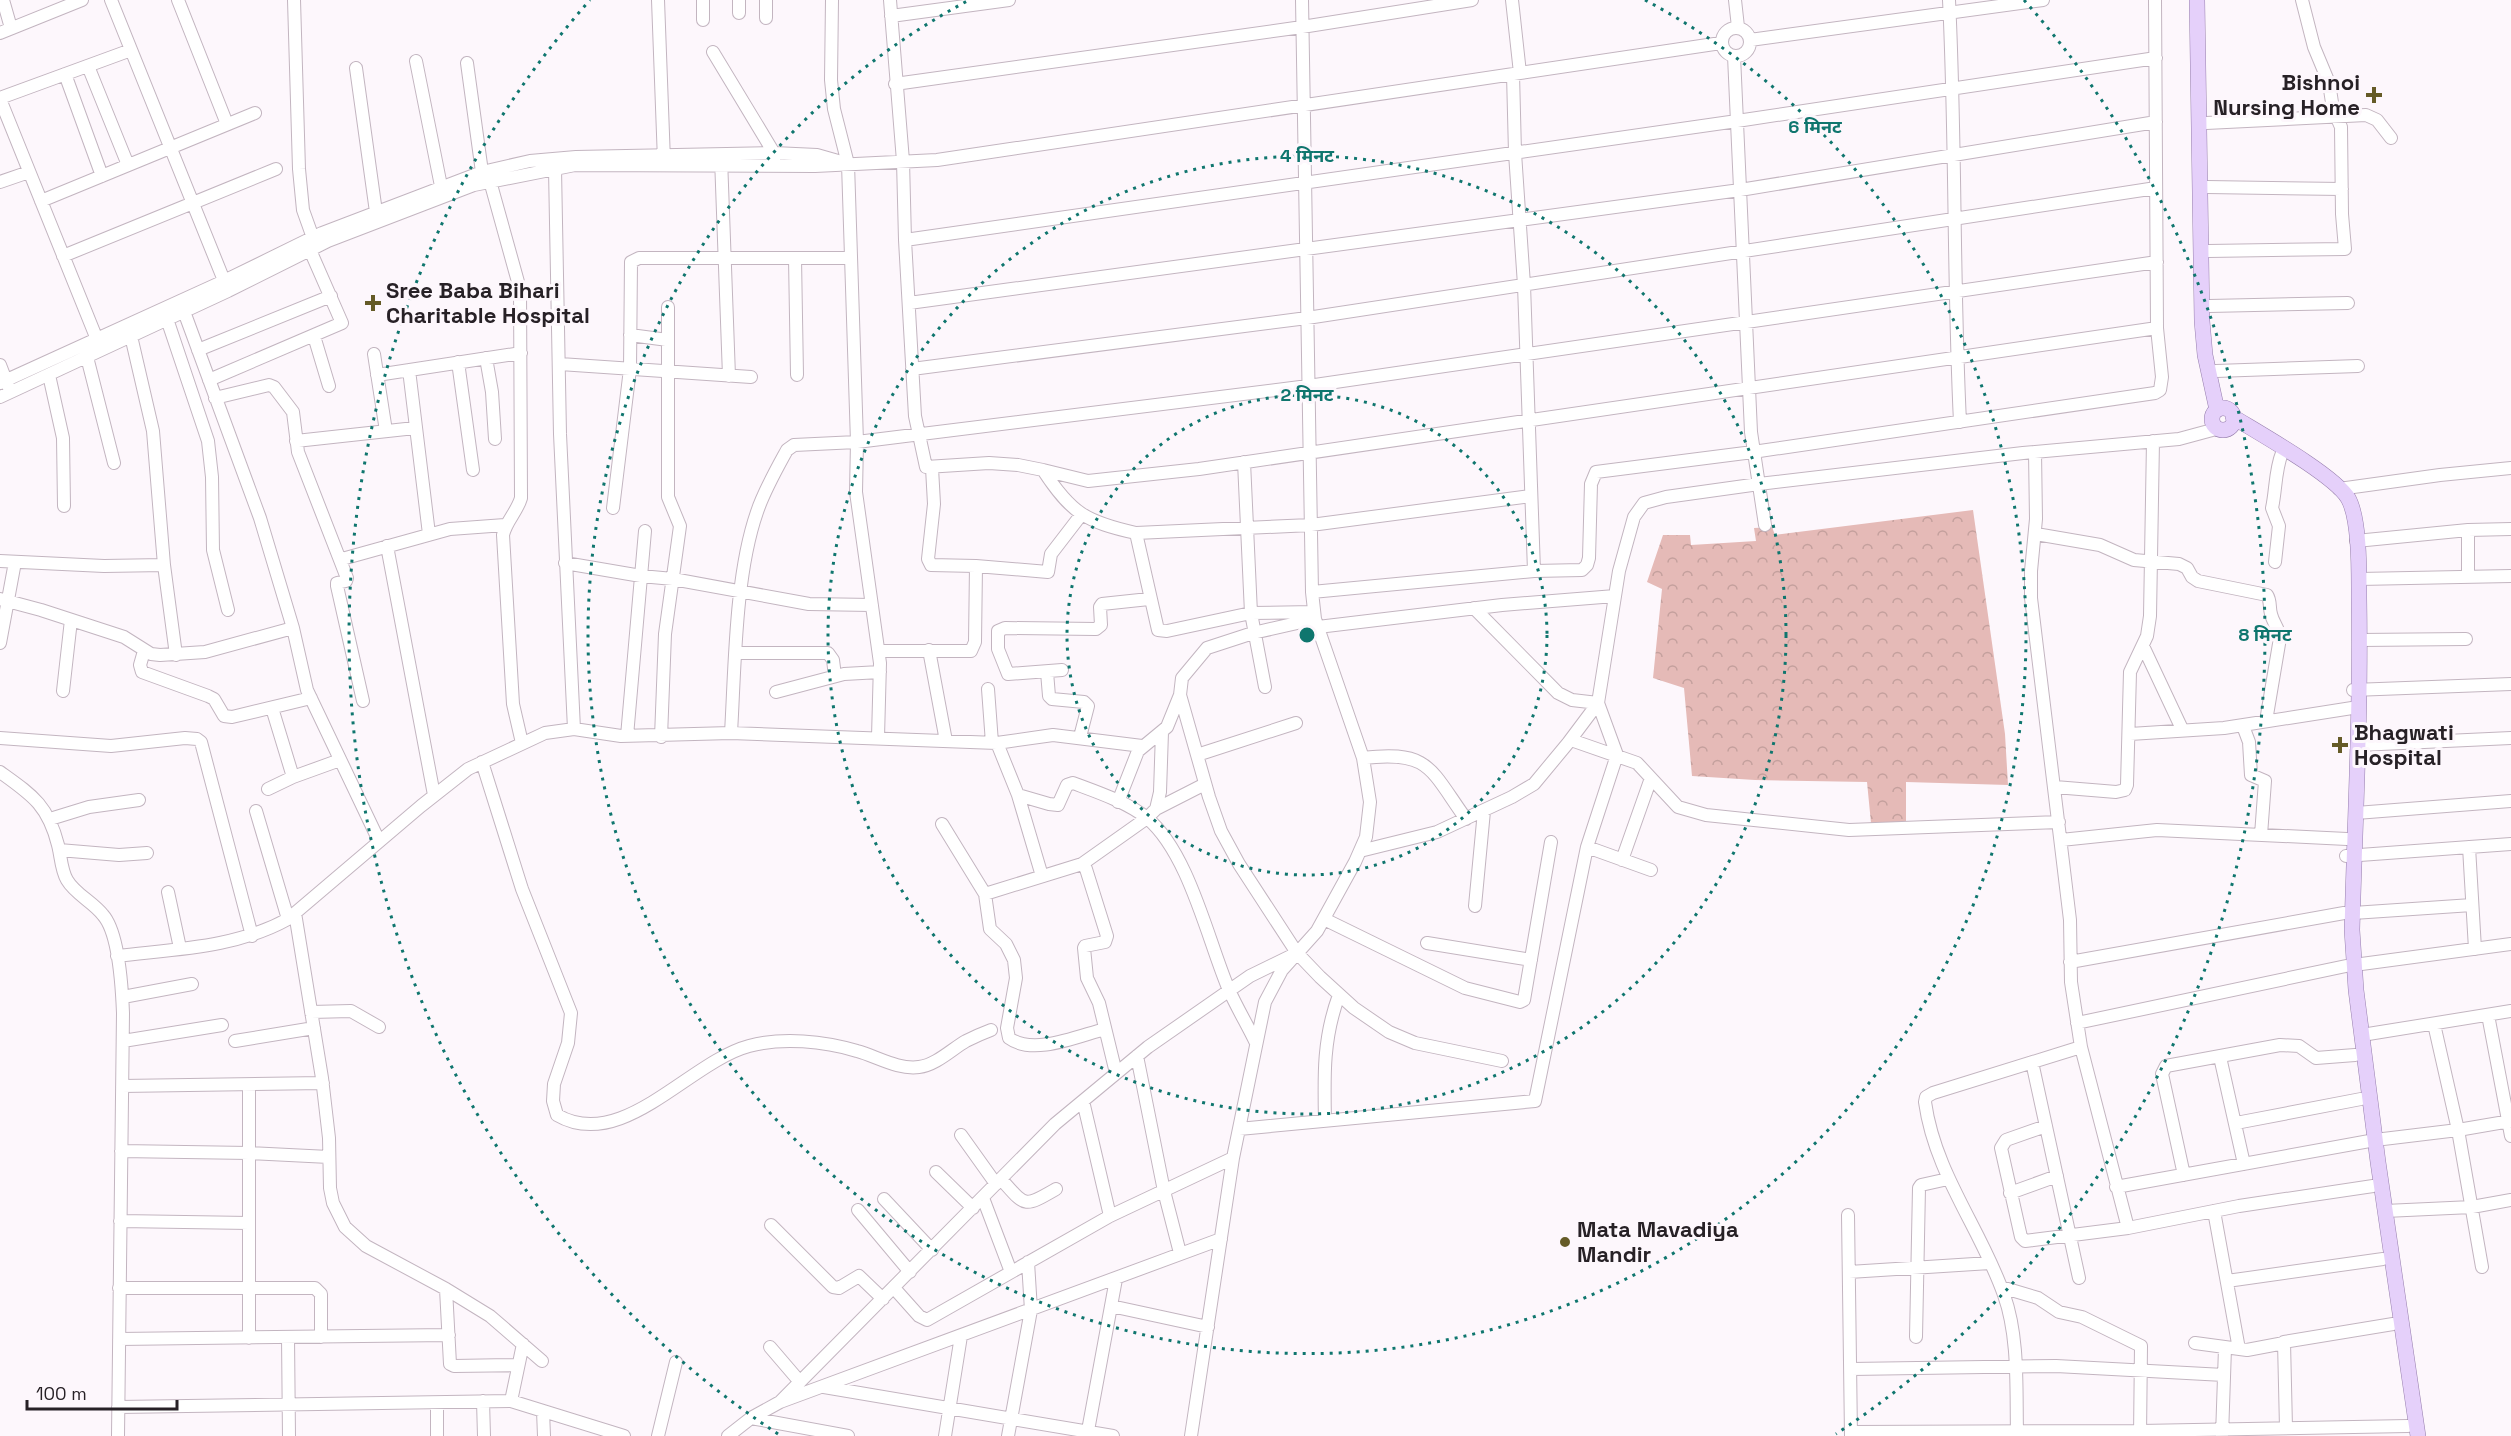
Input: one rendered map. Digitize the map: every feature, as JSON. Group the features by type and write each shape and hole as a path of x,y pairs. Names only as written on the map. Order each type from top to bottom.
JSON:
{"main road":[{"path":"2197,0 2202,321 2205,355 2225,418 2282,453 2335,492 2346,508 2354,579 2359,745 2348,913 2355,1055 2361,1099 2372,1141 2385,1211 2412,1433"},
{"path":"2206,0 2209,306 2216,371 2225,418 2302,461 2339,489 2346,496 2351,507 2359,579 2360,640 2356,690 2352,708 2347,839 2350,856"},
{"path":"2350,965 2362,1035 2372,1141 2373,1186 2412,1433"}],"street":[{"path":"3,0 5,30 82,0"},
{"path":"111,0 226,286"},
{"path":"178,0 227,124"},
{"path":"209,380 342,323 312,244 303,210 299,169 294,0"},
{"path":"658,0 664,161"},
{"path":"703,0 703,20"},
{"path":"766,0 766,18"},
{"path":"832,0 831,80 834,109 848,164 857,442 856,492 879,651 878,737"},
{"path":"890,0 903,161 912,369 919,435 926,467 989,463 1018,465 1088,481 1244,462 2157,328"},
{"path":"891,16 1010,0"},
{"path":"1191,1436 1233,1158 1265,1002 1282,970 1317,931 1360,851 1366,837 1370,802 1363,758 1316,619 1312,592 1302,0"},
{"path":"895,84 1302,27 1472,0"},
{"path":"1512,0 1516,73 1515,153 1524,285 1534,572"},
{"path":"1735,0 1738,27"},
{"path":"1949,0 1953,88 1954,292 1960,422"},
{"path":"1750,40 2043,0"},
{"path":"1312,592 1534,572 1582,570 1587,566 1591,483 1596,472 1960,422 2155,393 2160,390 2162,384 2157,328 2156,0"},
{"path":"2208,251 2344,250 2346,245 2342,214 2342,126 2333,109 2329,83 2314,47 2302,0"},
{"path":"1721,43 1726,31 1738,27 1744,30 1750,40"},
{"path":"1721,43 1728,54 1734,56 1745,52 1750,40"},
{"path":"3,382 96,338 182,306 226,286 376,212 441,186 486,176 575,165 664,161 774,160 848,164 937,160 1721,43"},
{"path":"96,338 0,99 131,50"},
{"path":"713,52 774,160"},
{"path":"1734,56 1753,452 1765,525"},
{"path":"905,240 1737,121 2156,58"},
{"path":"416,61 441,186"},
{"path":"467,63 486,176 518,279 521,352 520,498 519,506 505,525 503,535 513,704 522,743"},
{"path":"88,66 128,165"},
{"path":"356,68 376,212"},
{"path":"65,74 102,176"},
{"path":"41,201 255,113"},
{"path":"2206,123 2374,117 2391,138"},
{"path":"909,303 1740,190 2156,122"},
{"path":"312,244 530,161 576,157 664,161"},
{"path":"722,160 729,376"},
{"path":"555,168 565,562 574,729"},
{"path":"63,256 276,169"},
{"path":"0,182 29,172"},
{"path":"2207,187 2342,189"},
{"path":"912,369 1307,318 2156,188"},
{"path":"795,258 797,375"},
{"path":"613,508 630,369 630,267 634,259 851,258"},
{"path":"731,733 741,591 756,514 787,450 794,444 857,442 1308,386 2157,262"},
{"path":"198,350 331,296"},
{"path":"2209,306 2348,303"},
{"path":"0,365 5,395 167,319 182,306"},
{"path":"182,306 260,518 293,628 308,690 379,841"},
{"path":"661,737 665,634 680,526 668,497 668,307"},
{"path":"167,319 208,441 212,477 213,550 228,610"},
{"path":"630,335 668,340"},
{"path":"131,336 153,431 164,564 176,656"},
{"path":"314,336 329,386"},
{"path":"377,375 521,352"},
{"path":"374,354 386,431"},
{"path":"87,357 114,463"},
{"path":"486,358 492,392 495,439"},
{"path":"458,362 473,470"},
{"path":"560,364 751,377"},
{"path":"2216,371 2358,366"},
{"path":"409,370 429,534"},
{"path":"49,375 63,438 64,506"},
{"path":"215,398 264,385 274,387 293,412 296,441 314,494 342,559 347,578 346,581 337,583 337,586 363,701"},
{"path":"1360,851 1437,832 1485,811 1534,784 1571,740 1598,703 1619,571 1634,517 1644,503 1666,497 1759,484 2036,452 2179,439 2225,418"},
{"path":"296,441 416,428"},
{"path":"2055,787 2116,792 2126,790 2130,734 2130,672 2147,636 2150,616 2153,441"},
{"path":"2036,452 2036,534 2031,571 2031,598 2070,920 2070,963 2077,1023 2081,1047 2128,1228"},
{"path":"2275,562 2279,526 2272,508 2276,494 2278,462 2282,453"},
{"path":"1244,462 1251,613 1265,687"},
{"path":"932,468 933,504 929,563 935,566 976,566 1048,572 1051,554 1081,515"},
{"path":"2339,489 2511,468"},
{"path":"1043,470 1062,497 1081,515 1113,528 1136,533 1248,526 1311,525 1531,496"},
{"path":"342,559 429,534 467,526 505,525"},
{"path":"2356,541 2468,530 2511,529"},
{"path":"2468,530 2468,577"},
{"path":"627,736 645,531"},
{"path":"1136,533 1156,627 1162,631 1251,613 1316,619"},
{"path":"2036,534 2100,545 2127,558 2179,564 2187,568 2192,577 2198,581 2265,594 2268,597 2280,638 2266,721"},
{"path":"387,546 434,795"},
{"path":"0,561 104,566 164,564"},
{"path":"0,643 4,600 15,562"},
{"path":"565,562 809,604 872,605"},
{"path":"879,651 971,651 974,646 976,566"},
{"path":"2359,579 2511,576"},
{"path":"1118,802 1135,756 1142,746 1162,732 1171,721 1180,695 1182,678 1201,652 1207,648 1253,633 1316,619 1615,596"},
{"path":"1062,670 1008,674 997,646 998,631 1005,628 1096,629 1101,625 1100,608 1102,604 1149,599"},
{"path":"4,600 124,637 151,654 176,656 206,652 293,628"},
{"path":"1474,608 1558,693 1572,700 1598,703"},
{"path":"63,691 71,620"},
{"path":"2360,640 2466,639"},
{"path":"2143,646 2182,729"},
{"path":"929,650 946,741"},
{"path":"144,651 140,665 142,672 214,699 224,716 232,717 311,698"},
{"path":"736,653 828,653 833,660 834,676"},
{"path":"776,692 834,676 880,672"},
{"path":"1047,672 1049,696 1052,699 1084,702 1088,706 1080,737"},
{"path":"2356,690 2511,684"},
{"path":"988,689 994,743 1018,795 1042,876"},
{"path":"1180,695 1214,813 1230,850 1297,953 1354,1008 1389,1032 1415,1043 1502,1061"},
{"path":"1239,1129 1535,1101 1587,847 1617,755 1598,703"},
{"path":"272,708 293,777"},
{"path":"2130,734 2243,726 2352,708"},
{"path":"1197,755 1296,723"},
{"path":"2243,726 2249,742 2252,775 2265,781 2261,835"},
{"path":"117,956 252,936 291,916 468,769 545,733 574,729 627,736 661,737 731,733 994,743 1045,735 1080,737 1142,746"},
{"path":"1156,809 1160,792 1162,732"},
{"path":"0,738 111,746 185,738 197,739 201,742 252,936"},
{"path":"2359,745 2511,738"},
{"path":"1571,740 1637,762 1671,801 1687,811 1706,815 1804,826 1872,830 2059,822"},
{"path":"1363,758 1400,755 1420,761 1431,770 1466,819"},
{"path":"268,789 340,759"},
{"path":"482,762 522,889 571,1013 568,1043 554,1084 553,1101 556,1115 569,1122 588,1124 626,1116 645,1107 714,1060 750,1045 796,1042 832,1045 856,1050 903,1066 920,1067 968,1040 992,1030"},
{"path":"0,772 34,796 50,819 66,878 70,885 104,915 110,925 117,956 123,997 118,1436"},
{"path":"1622,860 1651,778"},
{"path":"1018,795 1058,805 1067,785 1073,783 1118,802 1147,818 1168,845 1194,893 1230,991 1256,1043"},
{"path":"986,894 1082,864 1147,818 1156,809 1205,784"},
{"path":"50,819 89,807 139,800"},
{"path":"2356,813 2511,801"},
{"path":"256,811 291,916 323,1083 333,1203 345,1227 366,1246 446,1289 490,1316 542,1361"},
{"path":"1475,906 1485,811"},
{"path":"942,824 986,894 990,929 1006,944 1014,960 1016,969 1007,1028 1009,1038 1019,1045 1032,1046 1105,1029"},
{"path":"2061,840 2157,830 2347,839"},
{"path":"1324,919 1450,982 1515,1002 1524,1000 1551,842"},
{"path":"2350,856 2511,844"},
{"path":"1587,847 1651,870"},
{"path":"2469,847 2475,949"},
{"path":"59,850 119,855 147,853"},
{"path":"1082,864 1086,869 1107,936 1105,942 1086,946 1084,952 1087,978 1099,1004 1116,1073"},
{"path":"168,892 180,948"},
{"path":"2070,963 2348,913 2472,904"},
{"path":"1427,943 1531,960"},
{"path":"2077,1023 2350,965 2511,944"},
{"path":"780,1402 974,1208 1054,1124 1137,1056 1250,976 1297,953"},
{"path":"123,997 192,984"},
{"path":"1324,1121 1324,1054 1330,1020 1339,994"},
{"path":"311,1012 351,1011 380,1027"},
{"path":"2362,1035 2511,1011"},
{"path":"2488,1015 2510,1121 2511,1136"},
{"path":"123,1041 222,1024"},
{"path":"2434,1024 2458,1130 2482,1267"},
{"path":"235,1041 314,1028"},
{"path":"2184,1175 2162,1071 2170,1065 2280,1045 2299,1046 2316,1058 2355,1055"},
{"path":"2018,1431 2015,1367 2009,1314 2001,1287 1990,1263 1947,1179 1926,1108 1926,1097 2081,1047"},
{"path":"1137,1056 1164,1191 1180,1253"},
{"path":"2220,1057 2244,1164"},
{"path":"2032,1062 2079,1278"},
{"path":"122,1086 249,1086 323,1083"},
{"path":"249,1086 249,1338"},
{"path":"2236,1124 2361,1099"},
{"path":"1083,1101 1110,1216"},
{"path":"2116,1187 2372,1141 2510,1121"},
{"path":"2046,1126 2002,1143 2020,1237 2025,1242 2128,1228 2214,1211 2373,1186"},
{"path":"961,1135 999,1182 1021,1201 1026,1203 1036,1200 1056,1189"},
{"path":"121,1151 329,1157"},
{"path":"894,1288 920,1316 927,1320 1110,1216 1233,1158"},
{"path":"936,1172 974,1208"},
{"path":"2010,1193 2057,1176"},
{"path":"1916,1337 1919,1188 1921,1185 1947,1179"},
{"path":"983,1198 1011,1272"},
{"path":"884,1199 932,1250"},
{"path":"2385,1211 2472,1207 2511,1200"},
{"path":"858,1210 910,1272"},
{"path":"2214,1211 2239,1349"},
{"path":"1848,1215 1851,1434 1989,1434 2018,1431 2222,1432 2286,1428 2412,1433"},
{"path":"120,1221 249,1223"},
{"path":"771,1225 833,1287 842,1287 859,1275 883,1299"},
{"path":"728,1436 751,1418 780,1402 1221,1239"},
{"path":"2227,1281 2383,1259"},
{"path":"1008,1436 1031,1310 1028,1262"},
{"path":"1849,1272 1990,1263"},
{"path":"1088,1434 1116,1279"},
{"path":"2001,1287 2037,1298 2059,1312 2082,1317 2137,1342 2142,1354 2140,1433"},
{"path":"119,1288 318,1289 321,1294 321,1337"},
{"path":"446,1289 450,1364 454,1366 518,1365"},
{"path":"1111,1306 1208,1328"},
{"path":"2195,1343 2225,1348 2254,1349 2284,1343 2287,1340 2393,1324"},
{"path":"118,1339 449,1335"},
{"path":"945,1436 961,1336"},
{"path":"288,1337 289,1436"},
{"path":"2284,1343 2287,1385 2286,1428"},
{"path":"511,1401 523,1344"},
{"path":"770,1347 800,1382"},
{"path":"2222,1432 2225,1348"},
{"path":"658,1436 676,1362"},
{"path":"1851,1369 2015,1367 2141,1370 2224,1375"},
{"path":"822,1387 1088,1434 1113,1436"},
{"path":"483,1401 484,1436"},
{"path":"118,1407 437,1404 511,1401 624,1436"},
{"path":"437,1404 437,1436"},
{"path":"543,1411 544,1436"},
{"path":"751,1418 848,1436"}],"green space":[{"path":"1973,510 2005,734 2008,785 1906,782 1906,823 1871,823 1867,782 1755,780 1692,776 1684,688 1653,678 1662,589 1647,582 1663,535 1690,535 1691,545 1756,541 1754,528 1772,527 1775,535"}],"place":[{"name":"Bishnoi Nursing Home","path":"2374,95"},
{"name":"Sree Baba Bihari Charitable Hospital","path":"373,303"},
{"name":"Bhagwati Hospital","path":"2340,745"},
{"name":"Mata Mavadiya Mandir","path":"1565,1242"}]}
